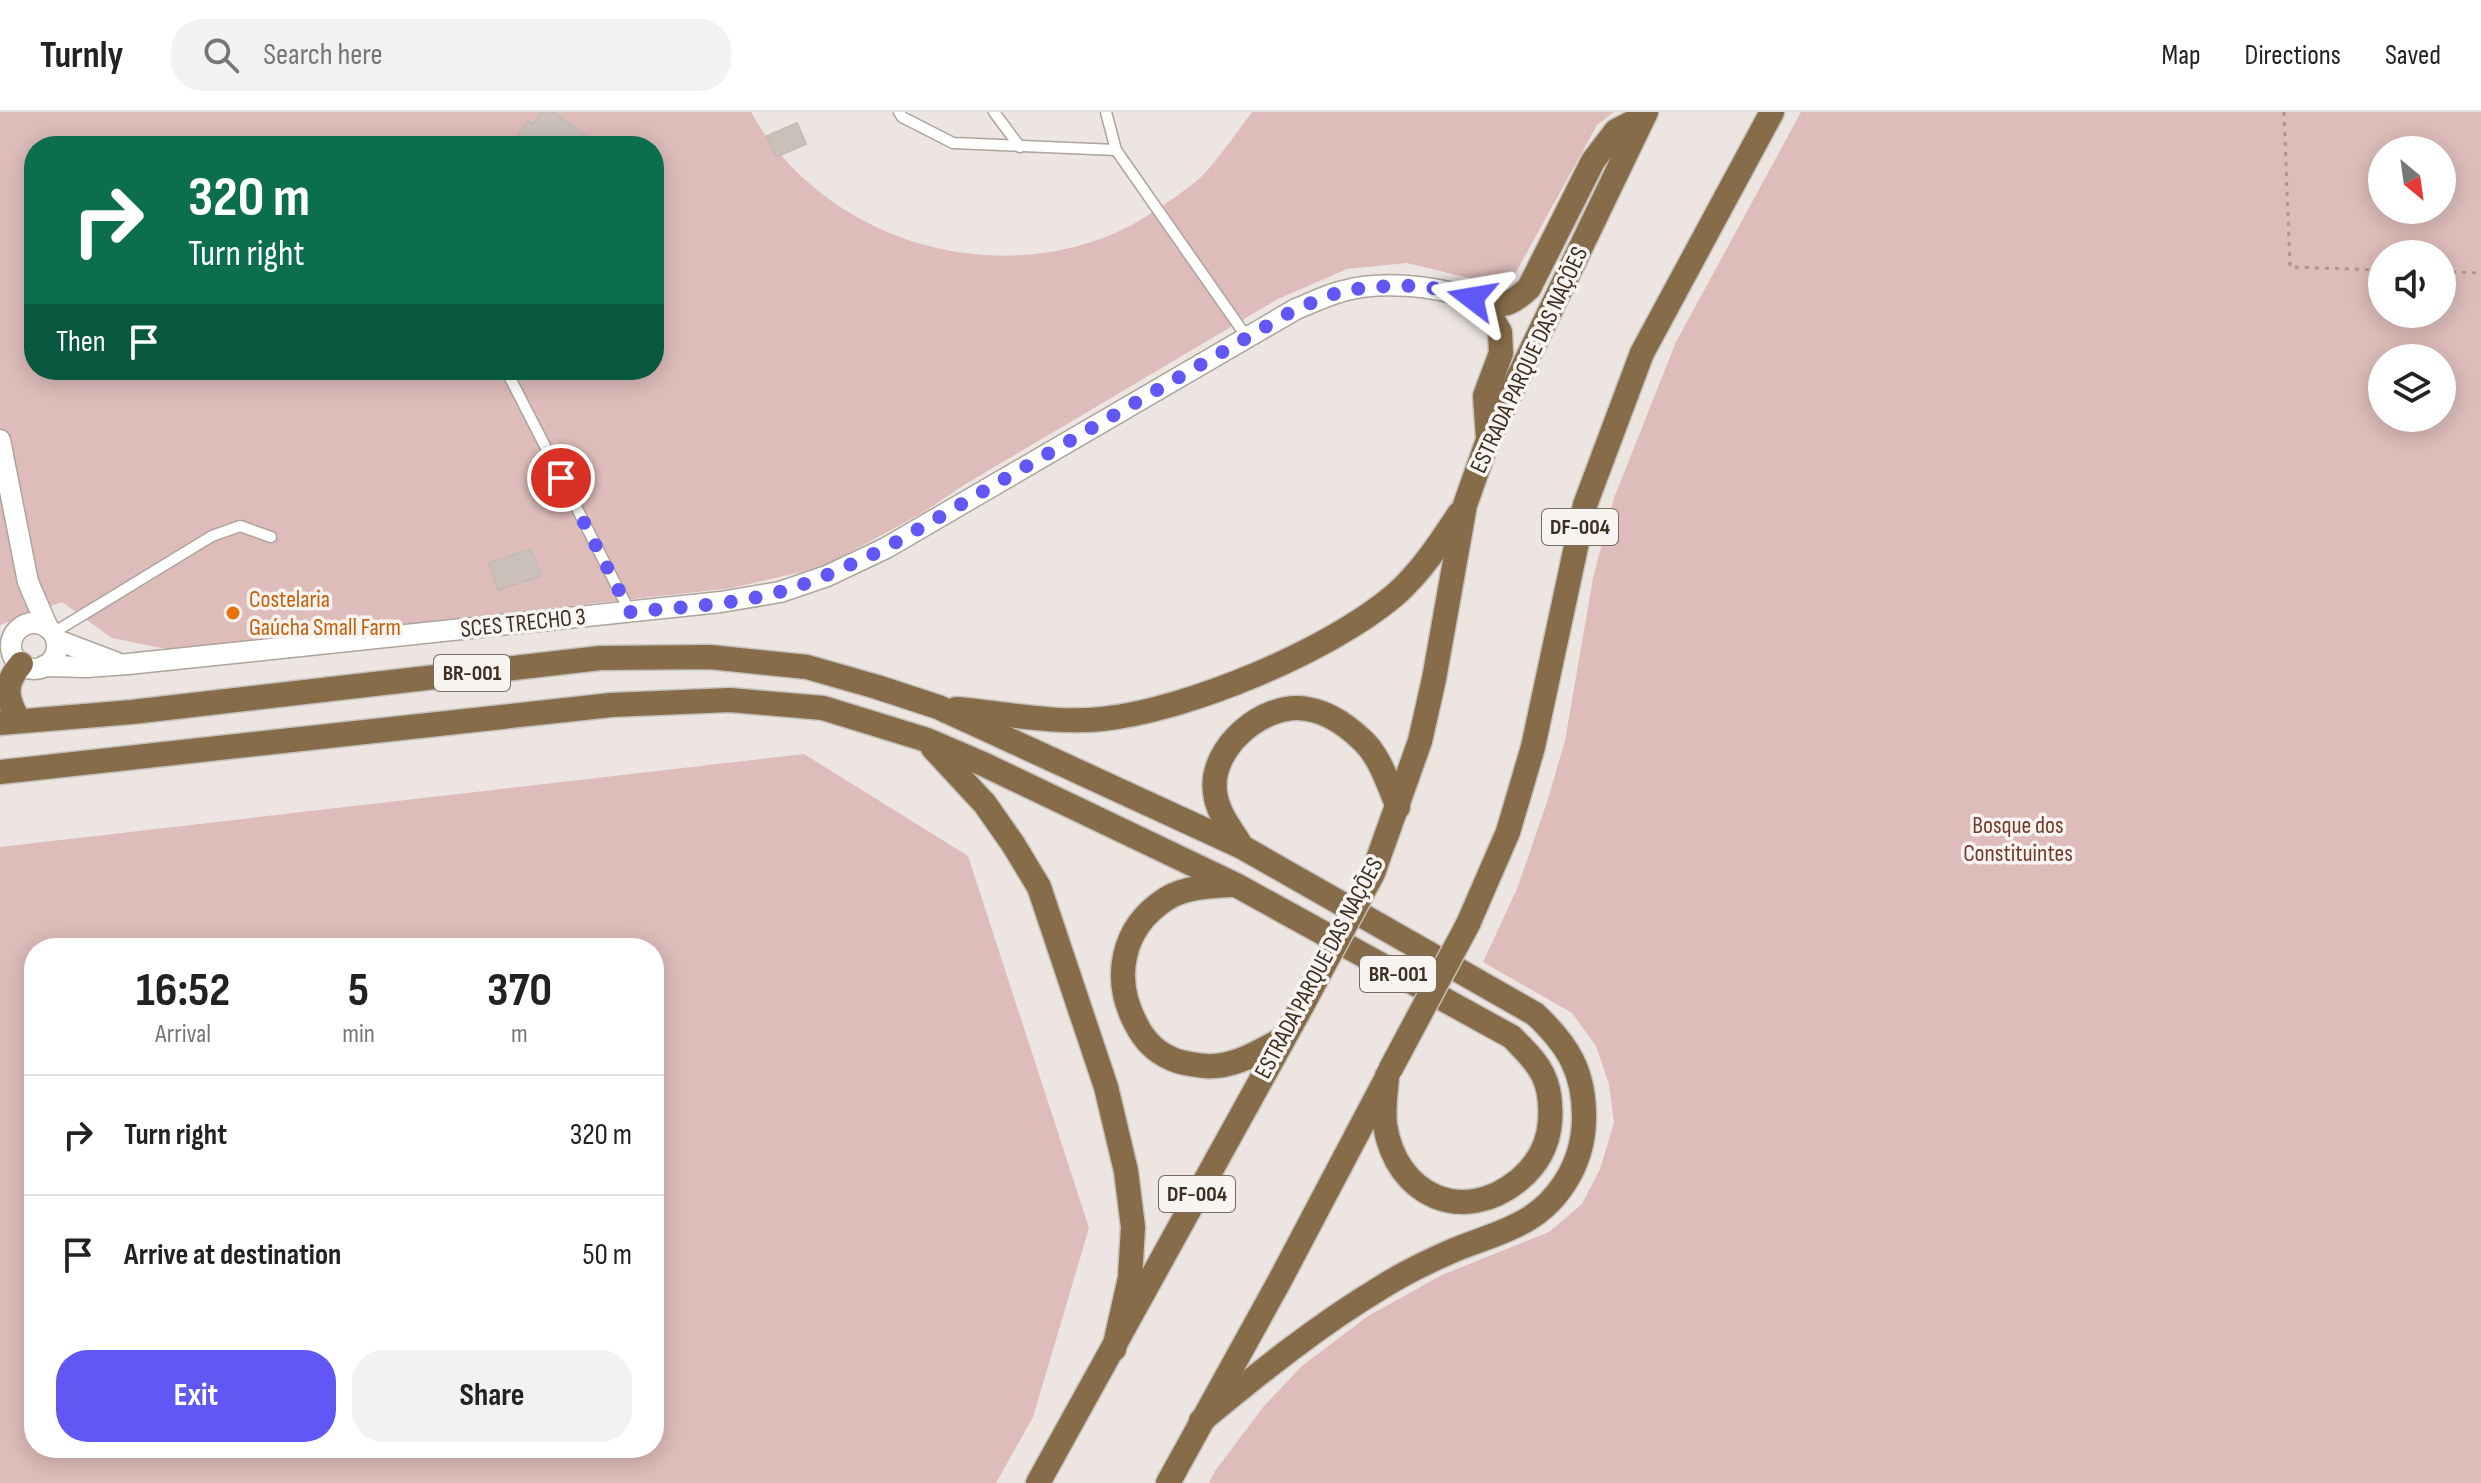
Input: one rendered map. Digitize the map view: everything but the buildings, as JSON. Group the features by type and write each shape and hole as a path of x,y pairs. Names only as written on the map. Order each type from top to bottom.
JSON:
{"highway":[{"name":"DF-004","path":"1168,1483 1279,1282 1468,924 1508,832 1533,747 1585,505 1642,353 1772,112"},
{"path":"1472,298 1490,304 1507,304 1518,299 1529,288 1593,161 1616,131 1644,114"},
{"name":"ESTRADA PARQUE DAS NAÇÕES","path":"1038,1483 1373,873 1420,741 1465,505 1488,440 1644,114"},
{"path":"1472,298 1500,332 1501,353 1485,396 1488,440"},
{"name":"BR-001","path":"938,707 1047,719 1100,719 1149,711 1214,690 1288,659 1360,621 1396,594 1429,559 1465,505"},
{"name":"SCES TRECHO 3","path":"9,722 132,712 600,658 710,657 807,667 938,707"},
{"path":"9,722 8,693 11,676 19,661"},
{"name":"BR-001","path":"0,772 611,705 730,700 823,708 927,740 1236,885 1512,1037 1544,1076 1551,1105 1548,1136 1533,1168 1503,1193 1473,1203 1452,1203 1426,1192 1406,1175 1390,1146 1385,1122 1389,1073"},
{"name":"BR-001","path":"938,707 1242,847 1535,1014 1559,1037 1578,1069 1584,1105 1583,1139 1572,1174 1548,1203 1518,1225 1451,1251 1371,1293 1319,1327 1201,1421"},
{"name":"BR-001","path":"1242,847 1222,815 1214,791 1219,760 1235,737 1256,721 1280,710 1306,708 1333,717 1362,739 1379,763 1398,807"},
{"path":"927,740 985,804 1039,887 1106,1087 1126,1171 1133,1227 1130,1278 1114,1349"},
{"path":"1236,885 1205,886 1167,898 1147,915 1128,945 1121,975 1126,1006 1144,1039 1170,1059 1208,1066 1240,1061 1281,1040"}],"street":[{"name":"SCES TRECHO 3","path":"19,661 87,667 128,664 630,612 780,592 827,576 886,548 1296,309 1344,290 1399,285 1443,289 1472,298"},
{"path":"0,440 28,582 53,634 55,656 19,661 12,644 19,630 28,582"},
{"path":"19,630 33,623 53,634"},
{"name":"SCES TRECHO 3","path":"53,634 119,663"}],"lane":[{"path":"899,112 902,117 953,143 1116,150"},
{"path":"994,112 1020,147"},
{"path":"1106,112 1116,150 1246,336"},
{"path":"511,380 630,612"},
{"path":"53,634 212,536 240,526 271,537"}],"path":[{"path":"2284,112 2290,267 2368,270"},
{"path":"2456,272 2481,273"}],"green space":[{"path":"0,112 751,112 782,157 822,194 867,222 917,243 970,254 1024,255 1077,246 1128,227 1145,217 1203,175 1252,112 1614,112 1597,125 1509,285 1407,263 1347,269 1278,299 964,485 924,512 823,567 732,588 171,650 112,638 62,602 0,625"},
{"name":"Bosque dos Constituintes","path":"1801,112 2481,112 2481,1483 1209,1483 1264,1406 1302,1366 1368,1316 1442,1275 1549,1232 1582,1204 1600,1169 1614,1123 1609,1084 1596,1046 1572,1013 1483,962 1517,889 1565,741 1593,578 1614,498 1676,342"},
{"path":"804,754 968,856 1089,1228 1033,1417 996,1483 0,1483 0,847"}],"place":[{"name":"Costelaria Gaúcha Small Farm","path":"233,613"}],"route":[{"path":"561,478 630,612 780,592 827,576 886,548 1296,309 1344,290 1399,285 1443,289 1472,298"}]}
